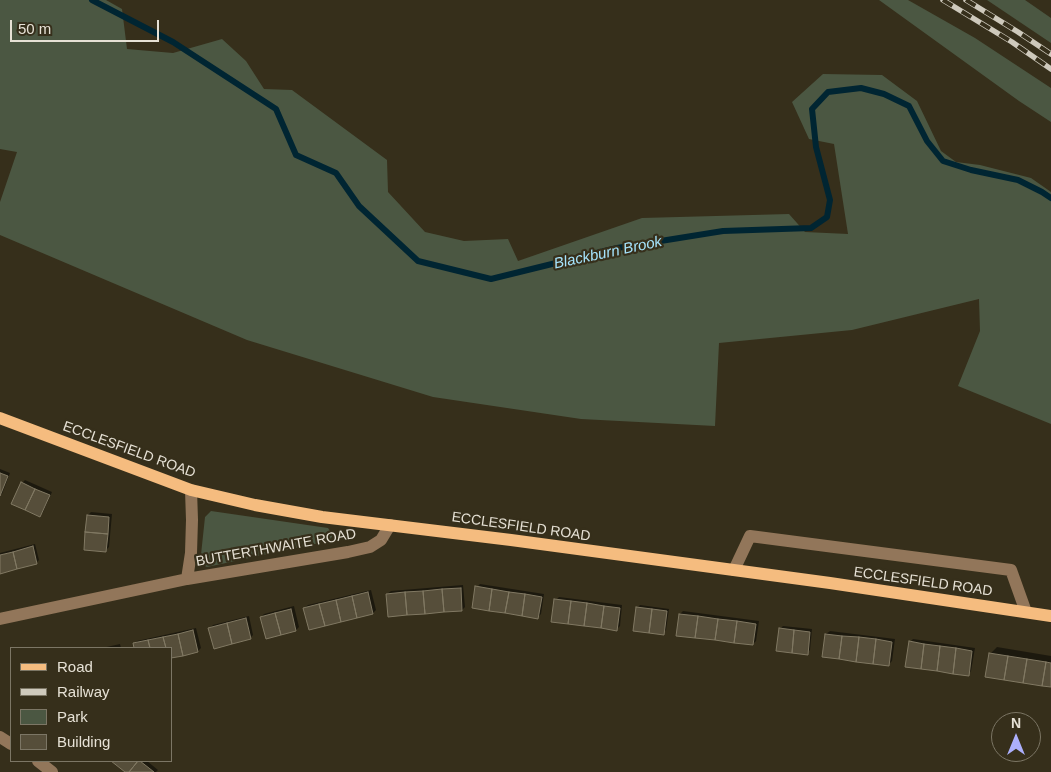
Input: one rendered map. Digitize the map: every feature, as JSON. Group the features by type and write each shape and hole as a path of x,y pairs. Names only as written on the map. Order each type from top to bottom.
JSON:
{"main road":[{"name":"ECCLESFIELD ROAD","path":"0,418 191,490 255,505 322,516 830,583 1051,616"}],"street":[{"name":"BUTTERTHWAITE ROAD","path":"187,579 191,553 191,490"},
{"name":"BUTTERTHWAITE ROAD","path":"0,619 187,579 370,547 381,540 390,525"},
{"path":"734,570 750,536 1011,570 1026,612"},
{"path":"39,762 52,772"}],"green space":[{"path":"0,0 106,0 122,9 127,49 173,53 222,39 246,61 264,89 292,90 387,160 388,192 425,232 464,241 508,239 518,261 642,218 789,214 805,232 848,234 834,144 809,139 792,102 823,74 882,75 917,101 941,151 956,162 980,165 1031,178 1051,192 1051,424 958,386 980,331 979,299 852,330 719,343 715,426 581,419 433,397 247,340 0,235 0,202 17,152 0,149"},
{"path":"879,0 908,0 975,38 1051,88 1051,122 1019,101"},
{"path":"987,0 1025,0 1051,18 1051,43"},
{"path":"211,511 328,528 333,535 329,541 207,567 200,564 205,517"}],"building":[{"path":"0,473 8,476 0,496"},
{"path":"21,482 35,489 25,510 11,504"},
{"path":"35,489 50,495 40,517 25,510"},
{"path":"87,515 109,517 108,534 85,532"},
{"path":"85,532 108,534 106,552 84,550"},
{"path":"33,546 37,564 17,569 13,552"},
{"path":"13,552 17,569 0,574 0,555"},
{"path":"475,586 492,589 489,611 472,608"},
{"path":"461,588 462,611 444,612 442,589"},
{"path":"442,589 444,612 425,614 423,591"},
{"path":"492,589 509,592 505,613 489,611"},
{"path":"423,591 425,614 407,615 405,592"},
{"path":"368,592 373,614 357,618 352,596"},
{"path":"405,592 407,615 388,617 386,594"},
{"path":"509,592 525,594 522,616 505,613"},
{"path":"525,594 542,597 538,619 522,616"},
{"path":"352,596 357,618 341,622 336,600"},
{"path":"554,599 571,601 568,624 551,622"},
{"path":"336,600 341,622 325,626 319,604"},
{"path":"571,601 587,603 584,626 568,624"},
{"path":"587,603 604,606 601,628 584,626"},
{"path":"319,604 325,626 309,630 303,608"},
{"path":"604,606 620,608 617,631 601,628"},
{"path":"636,607 652,609 649,633 633,631"},
{"path":"291,609 296,631 281,635 275,613"},
{"path":"652,609 667,611 664,635 649,633"},
{"path":"275,613 281,635 266,639 260,617"},
{"path":"679,614 698,616 695,638 676,636"},
{"path":"698,616 718,619 715,640 695,638"},
{"path":"246,618 251,639 232,644 227,623"},
{"path":"718,619 737,621 734,643 715,640"},
{"path":"737,621 756,624 753,645 734,643"},
{"path":"227,623 232,644 214,649 208,628"},
{"path":"779,628 794,630 792,653 776,651"},
{"path":"193,630 198,652 183,656 178,634"},
{"path":"794,630 810,632 808,655 792,653"},
{"path":"178,634 183,656 172,658 172,647 166,647 163,637"},
{"path":"825,634 842,636 839,659 822,657"},
{"path":"842,636 859,637 856,662 839,659"},
{"path":"163,637 166,647 150,647 148,640"},
{"path":"859,637 876,639 873,664 856,662"},
{"path":"876,639 892,642 889,666 873,664"},
{"path":"148,640 150,647 134,647 133,643"},
{"path":"909,641 924,644 921,669 905,667"},
{"path":"924,644 940,646 937,671 921,669"},
{"path":"940,646 956,648 953,674 937,671"},
{"path":"956,648 972,651 969,676 953,674"},
{"path":"989,653 1008,656 1004,680 985,677"},
{"path":"1008,656 1027,659 1023,683 1004,680"},
{"path":"1027,659 1046,662 1042,686 1023,683"},
{"path":"1046,662 1051,663 1051,687 1042,686"},
{"path":"112,762 137,762 129,772 125,772"},
{"path":"137,762 141,762 154,772 129,772"}],"waterway":[{"name":"Blackburn Brook","path":"92,0 173,42 276,109 296,155 336,173 359,206 418,261 491,279 617,248 723,231 811,228 827,217 830,200 816,147 812,109 828,92 861,88 884,94 909,106 927,141 943,161 971,170 1018,180 1051,198"}],"railway":[{"path":"943,0 1012,42 1051,69"},
{"path":"966,0 1051,54"}]}
